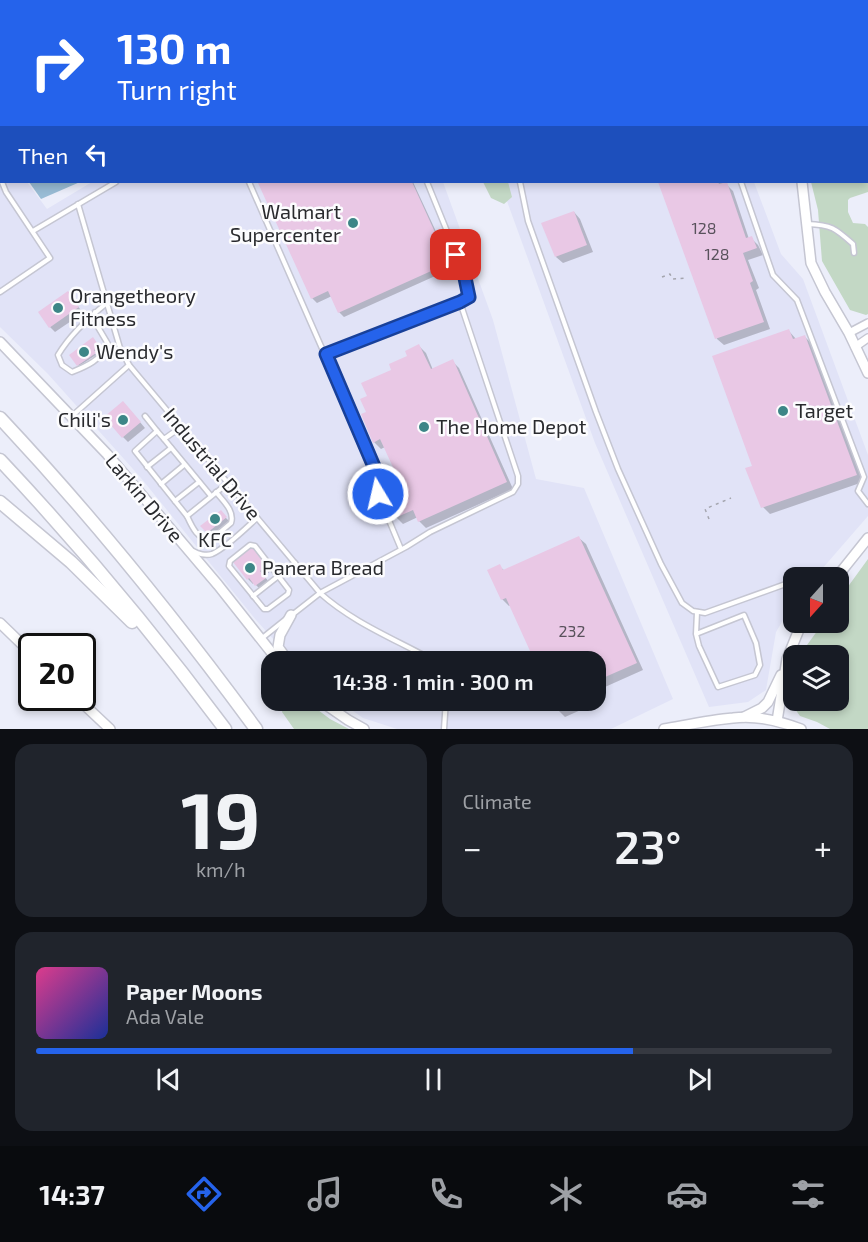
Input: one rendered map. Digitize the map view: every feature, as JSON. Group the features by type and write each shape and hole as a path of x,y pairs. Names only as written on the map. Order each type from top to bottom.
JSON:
{"highway":[{"path":"0,416 85,511 146,585 256,729"},
{"path":"0,460 96,567 225,729"},
{"path":"0,502 88,578 196,690"}],"street":[{"path":"802,183 811,263 868,373"},
{"path":"849,333 868,323"},
{"path":"855,346 868,338"},
{"name":"Larkin Drive","path":"0,342 107,454 270,651"},
{"path":"845,567 868,538"},
{"path":"281,651 278,647 280,635 291,615"},
{"path":"0,624 18,641"},
{"path":"742,718 762,708 768,702 783,668"},
{"path":"777,721 783,684"},
{"path":"91,711 110,729"},
{"path":"335,711 364,729"},
{"path":"664,729 734,717 777,721 801,729"}],"lane":[{"path":"0,292 50,258 2,183"},
{"path":"33,231 114,183"},
{"path":"249,183 378,476 378,494 401,549"},
{"path":"326,354 469,297 464,273 427,183"},
{"path":"520,183 528,221 596,412 618,469 661,564 682,603 693,611 705,614 783,585"},
{"path":"741,183 773,275 797,300 864,477 858,491 868,504"},
{"name":"Industrial Drive","path":"78,204 120,348 129,365 320,593 374,630 415,651"},
{"path":"807,224 823,225 837,230 853,244 854,253"},
{"path":"260,639 320,593 430,532 513,492 518,484 518,476 460,302"},
{"path":"95,312 95,322 99,332 108,344 104,352 90,364 72,372 62,365 58,355 66,342 95,312 107,303"},
{"path":"72,417 129,365"},
{"path":"145,416 211,496"},
{"path":"164,440 181,427"},
{"path":"157,431 135,451 187,516 201,538 208,540 233,520 231,512 216,492"},
{"path":"147,467 171,448"},
{"path":"161,484 184,465"},
{"path":"175,501 199,482"},
{"path":"187,516 228,483"},
{"path":"186,548 198,554 210,555 231,541 257,518"},
{"path":"252,544 289,590 288,594 266,610 253,596 230,568 229,563 252,544"},
{"path":"253,596 295,563"},
{"path":"696,634 744,615 756,643 760,665 755,675 718,687 699,646 696,634 697,612"},
{"path":"444,729 445,711"}],"path":[{"path":"662,277 670,274 672,279 687,278"},
{"path":"710,519 705,509 731,498"}],"shaded area":[{"path":"0,183 28,183 47,209 90,183 443,183 493,320 536,479 584,488 673,699 611,729 397,729 363,718 353,711 606,711 606,651 284,651 256,620 141,478 48,374 0,327"},
{"path":"500,183 754,183 781,254 803,279 868,455 868,516 824,567 783,567 783,620 776,632 766,690 748,702 709,707 595,443"}],"green space":[{"path":"484,183 508,183 512,197 504,204 491,198"},
{"path":"811,183 868,183 868,192 848,200 848,212 853,223 865,224 868,227 868,314 866,315 850,310 822,261 818,210"},
{"path":"868,559 868,729 830,729 800,716 796,711 849,711 849,645 807,645 816,633 849,633 849,585"},
{"path":"319,711 349,729 294,729 282,712"}],"water":[{"path":"30,183 78,183 41,199"}],"building":[{"name":"Walmart Supercenter","path":"258,183 412,183 449,263 338,313 328,291 311,299"},
{"path":"658,183 727,183 746,238 752,236 757,248 743,253 753,281 750,283 764,322 715,339"},
{"path":"574,211 587,245 555,257 541,223"},
{"path":"68,291 79,307 49,328 38,312"},
{"name":"Target","path":"789,329 793,339 805,335 857,475 761,508 745,468 752,466 712,356"},
{"name":"Wendy's","path":"93,337 100,347 94,350 96,353 77,366 69,355"},
{"name":"The Home Depot","path":"419,344 431,369 453,359 507,482 418,522 413,510 395,518 385,497 403,489 380,439 373,443 361,414 366,412 360,399 367,396 361,383 391,370 389,364 407,356 405,351"},
{"name":"Chili's","path":"123,401 141,422 122,438 104,417"},
{"path":"221,510 227,517 207,533 200,526"},
{"path":"579,536 637,663 606,677 606,651 530,651 506,598 501,600 487,570 500,564 503,570"},
{"name":"Panera Bread","path":"252,547 267,565 260,571 266,578 255,586 249,578 247,580 233,562"}],"place":[{"name":"Walmart Supercenter","path":"353,223"},
{"name":"Orangetheory Fitness","path":"58,308"},
{"name":"Wendy's","path":"84,352"},
{"name":"Target","path":"783,411"},
{"name":"Chili's","path":"123,420"},
{"name":"The Home Depot","path":"424,427"},
{"name":"KFC","path":"215,519"},
{"name":"Panera Bread","path":"250,568"}],"route":[{"path":"378,494 378,476 326,354 469,297 464,273 456,255"}]}
